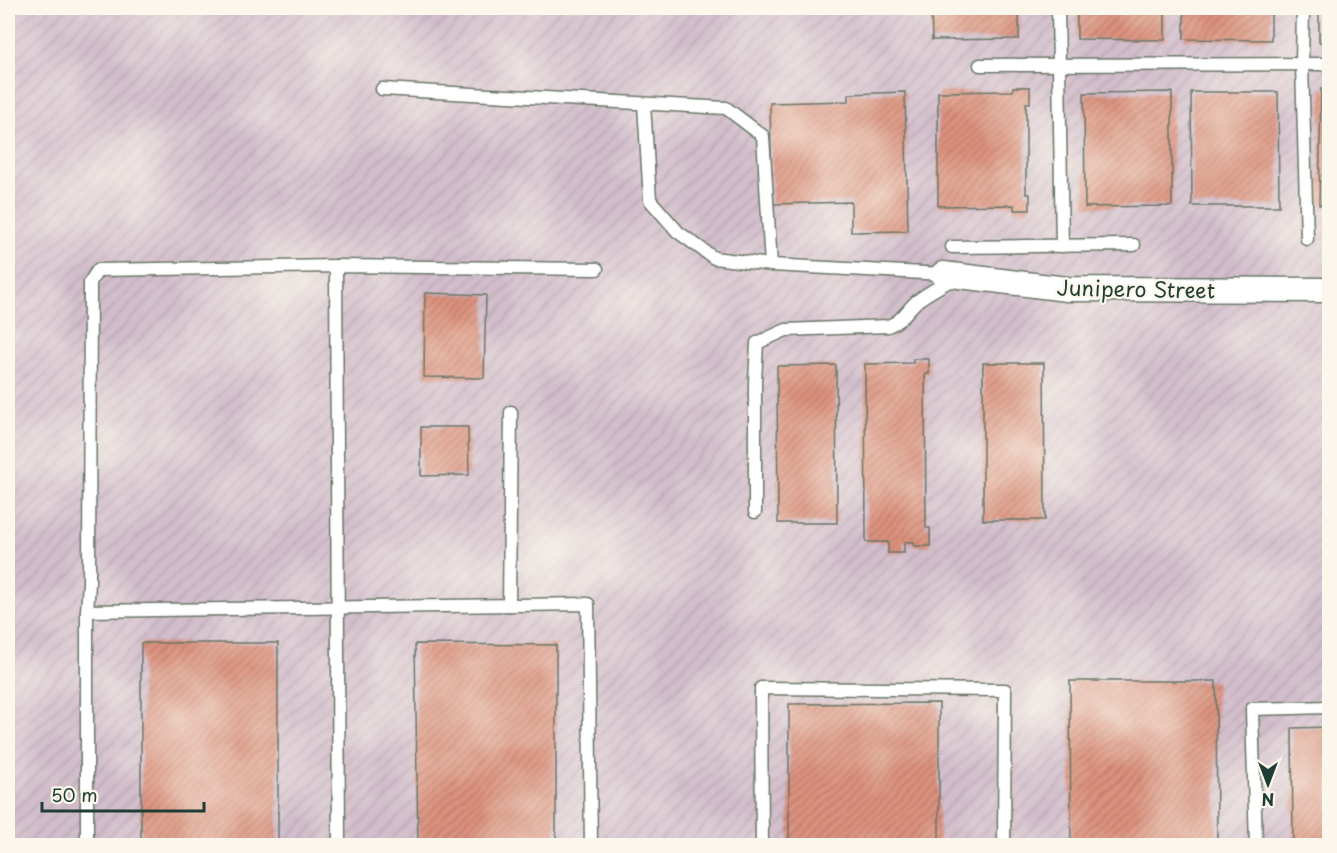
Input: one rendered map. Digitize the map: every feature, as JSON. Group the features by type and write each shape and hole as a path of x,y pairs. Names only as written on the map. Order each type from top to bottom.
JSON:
{"street":[{"name":"Junipero Street","path":"952,274 1067,289 1329,290"}],"lane":[{"path":"1058,8 1062,246"},
{"path":"1303,8 1302,64 1307,239"},
{"path":"980,65 1329,64"},
{"path":"382,89 726,108 763,136 771,265"},
{"path":"644,104 650,200 678,232 714,258 771,265 952,274"},
{"path":"952,247 1134,245"},
{"path":"87,846 90,282 98,270 336,266 597,268"},
{"path":"336,266 339,846"},
{"path":"755,512 757,343 786,330 888,326 899,322 914,304 952,274"},
{"path":"509,605 511,412"},
{"path":"87,610 588,604 591,846"},
{"path":"762,846 761,688 1005,690 1004,846"},
{"path":"1256,846 1252,709 1329,708"}],"shaded area":[{"path":"8,8 1329,8 1329,845 8,845"}],"building":[{"path":"931,8 1019,8 1019,39 932,40"},
{"path":"1077,8 1165,8 1165,40 1077,39"},
{"path":"1184,8 1271,8 1271,40 1184,39"},
{"path":"1319,8 1330,8 1330,42 1319,42"},
{"path":"1013,87 1030,87 1030,103 1026,103 1026,194 1030,194 1030,210 1014,210 1014,205 938,206 938,92 1013,91"},
{"path":"1321,89 1330,89 1330,205 1319,205"},
{"path":"905,92 908,231 851,232 851,202 772,204 770,103 849,101 849,94"},
{"path":"1172,92 1172,206 1085,207 1084,93"},
{"path":"1191,92 1278,92 1279,206 1192,206"},
{"path":"425,293 486,295 484,378 424,377"},
{"path":"913,359 929,359 929,374 925,374 926,528 930,528 930,546 914,546 914,542 904,542 904,553 888,553 888,542 866,542 865,364 913,363"},
{"path":"983,363 1044,363 1045,520 983,520"},
{"path":"836,365 837,523 778,523 777,366"},
{"path":"421,427 468,427 469,475 421,476"},
{"path":"141,643 278,643 278,846 141,846"},
{"path":"415,644 556,645 556,846 418,846"},
{"path":"1070,681 1216,681 1217,846 1071,846"},
{"path":"939,703 939,846 789,846 789,704"},
{"path":"1330,727 1330,846 1293,846 1292,728"}]}
